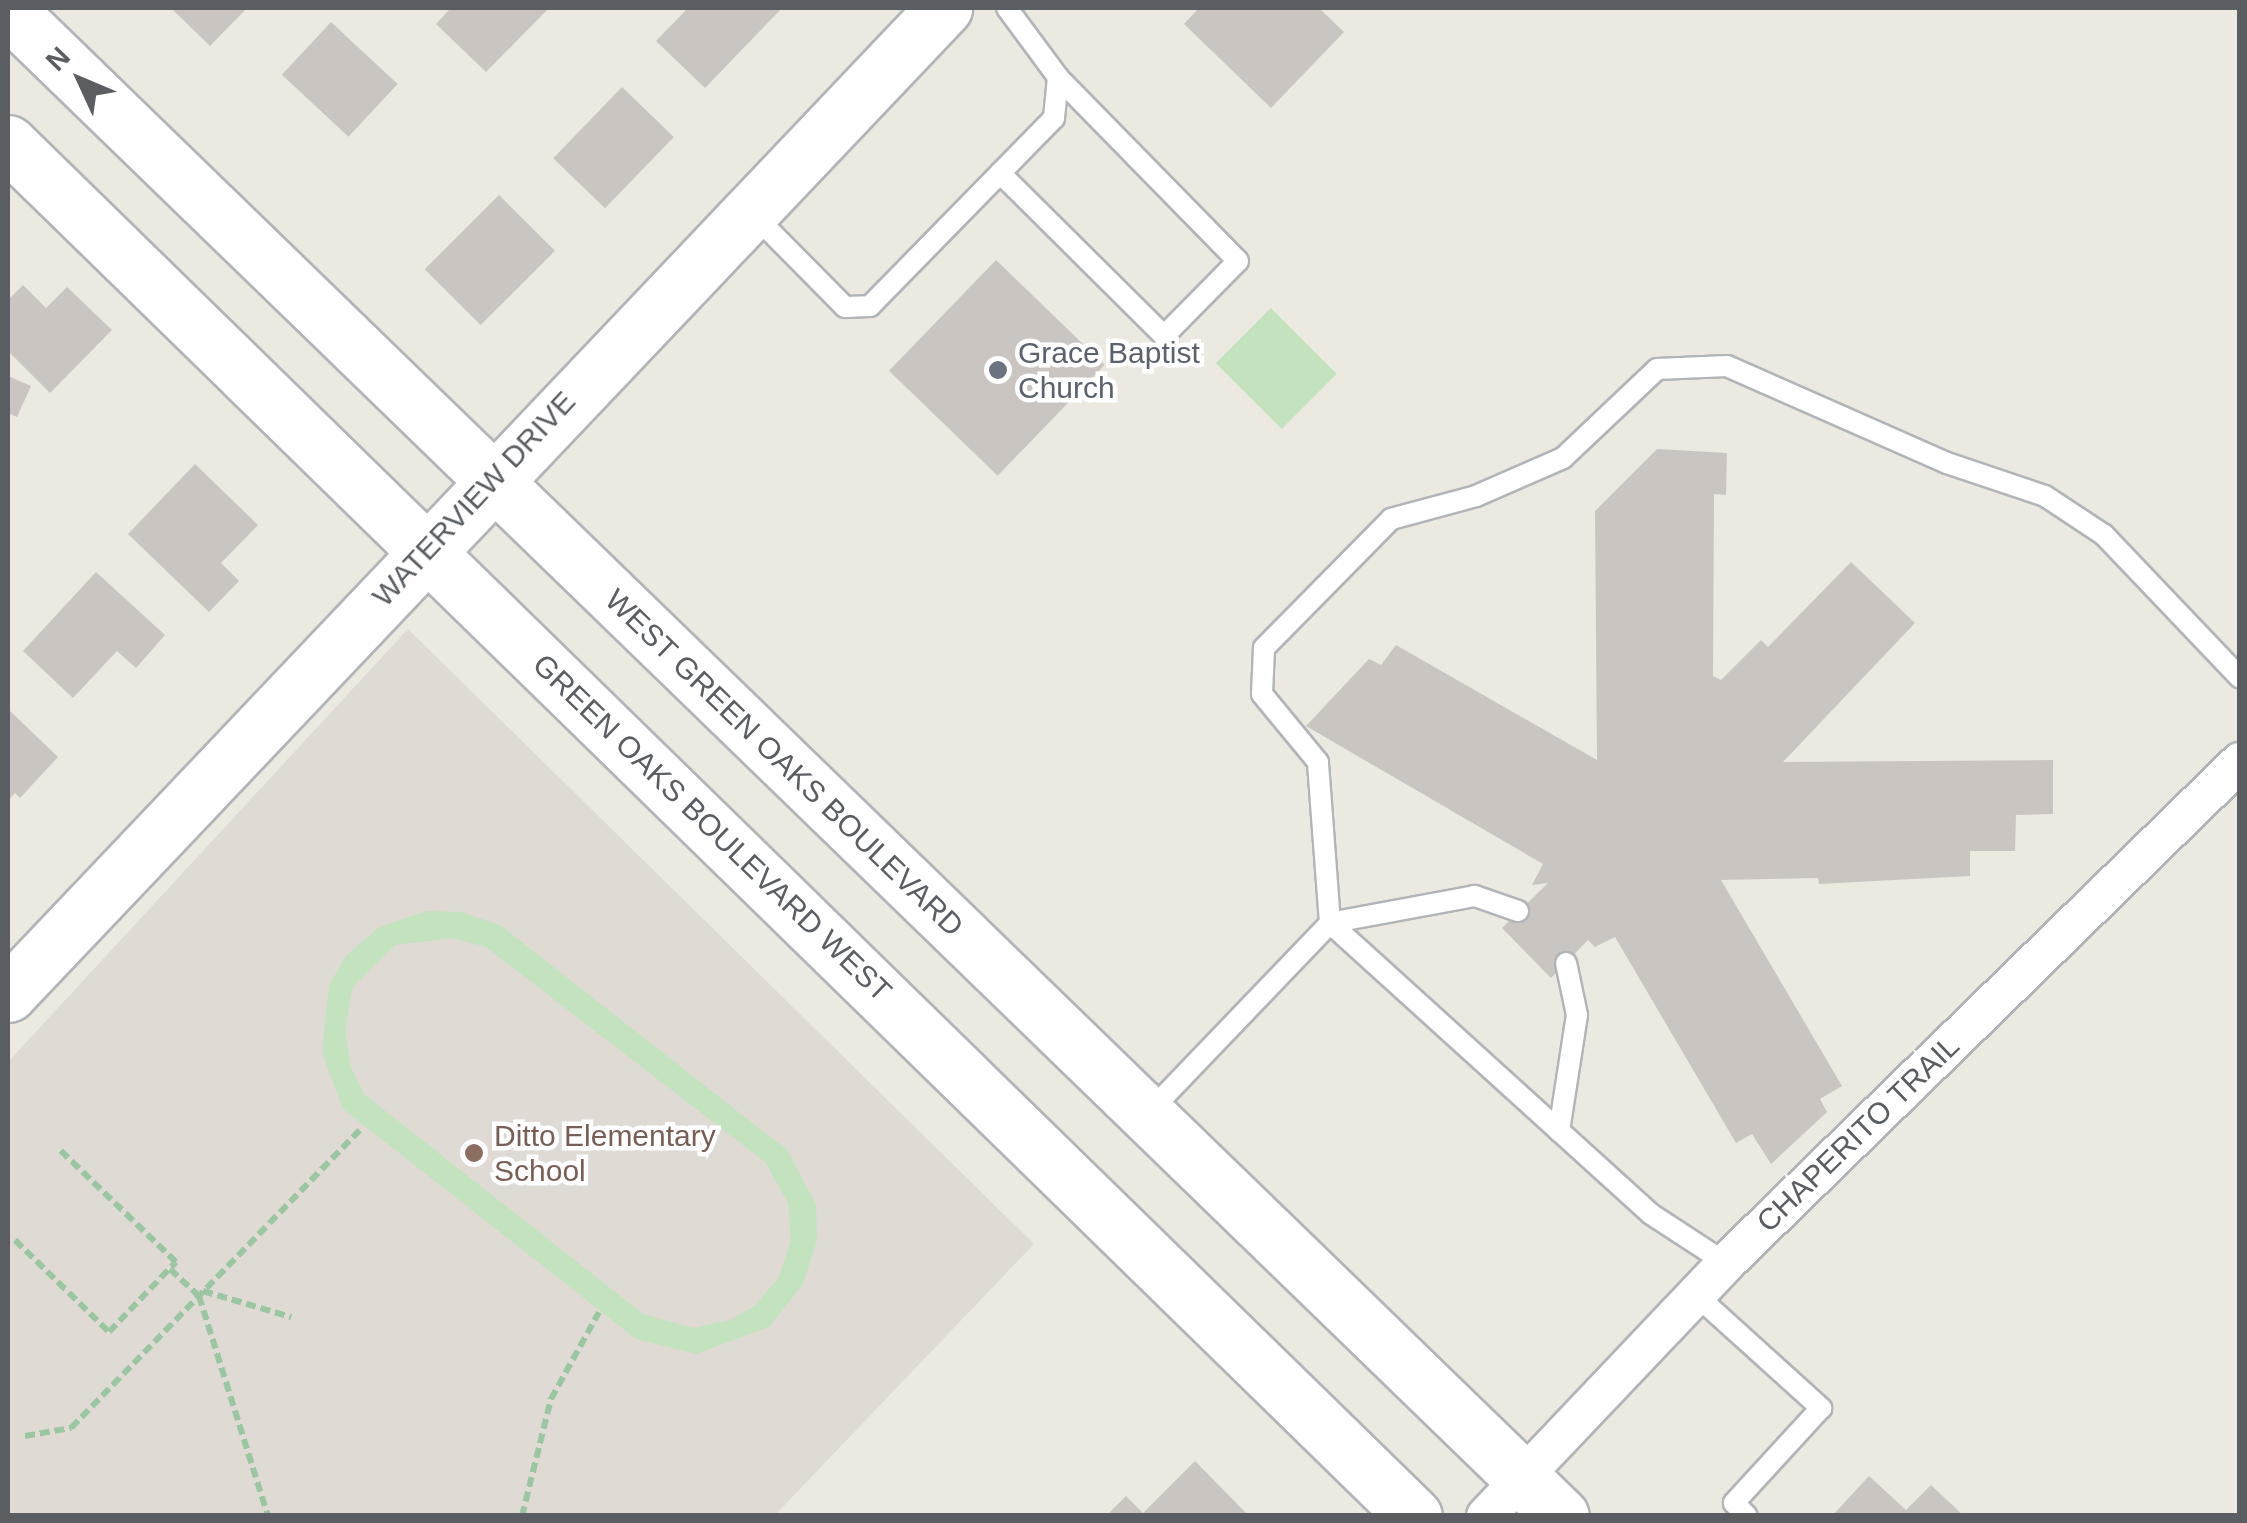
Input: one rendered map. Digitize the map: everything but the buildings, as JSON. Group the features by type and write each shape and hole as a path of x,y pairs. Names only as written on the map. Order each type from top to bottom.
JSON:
{"main road":[{"name":"WATERVIEW DRIVE","path":"8,994 748,208 944,8"},
{"name":"WEST GREEN OAKS BOULEVARD","path":"8,10 1146,1116 1504,1496 1560,1516"},
{"name":"GREEN OAKS BOULEVARD WEST","path":"8,144 1414,1516"}],"street":[{"name":"CHAPERITO TRAIL","path":"1504,1496 1726,1263 2240,762"}],"lane":[{"path":"1000,173 1164,336 1238,261 1058,78 1007,8"},
{"path":"748,208 845,306 870,306 1054,118 1058,78"},
{"path":"1726,1263 1651,1214 1330,924 1318,762 1262,694 1264,648 1390,520 1476,496 1563,458 1657,369 1727,366 1947,463 2046,496 2104,535 2240,678"},
{"path":"1146,1116 1330,924 1474,896 1518,911"},
{"path":"1559,1131 1577,1015 1566,963"},
{"path":"1696,1294 1821,1408 1734,1504 1747,1516"}],"path":[{"path":"24,1436 71,1428 363,1128"},
{"path":"15,1240 108,1332 176,1262 60,1149"},
{"path":"170,1268 201,1294 291,1318"},
{"path":"201,1294 268,1516"},
{"path":"522,1516 551,1399 600,1312"}],"shaded area":[{"name":"Ditto Elementary School","path":"408,629 1034,1244 775,1515 8,1515 8,1062"}],"green space":[{"path":"1271,308 1337,374 1282,429 1216,363"},
{"path":"427,911 461,912 500,925 787,1150 816,1204 817,1240 803,1284 769,1327 696,1354 636,1339 343,1109 322,1052 329,985 346,956 379,927","holes":["452,938 486,947 765,1162 788,1203 791,1240 779,1277 754,1306 730,1320 693,1328 643,1314 364,1094 351,1067 345,1030 353,987 395,945"]}],"place":[{"name":"Grace Baptist Church","path":"998,370"},
{"name":"Ditto Elementary School","path":"474,1153"}]}
